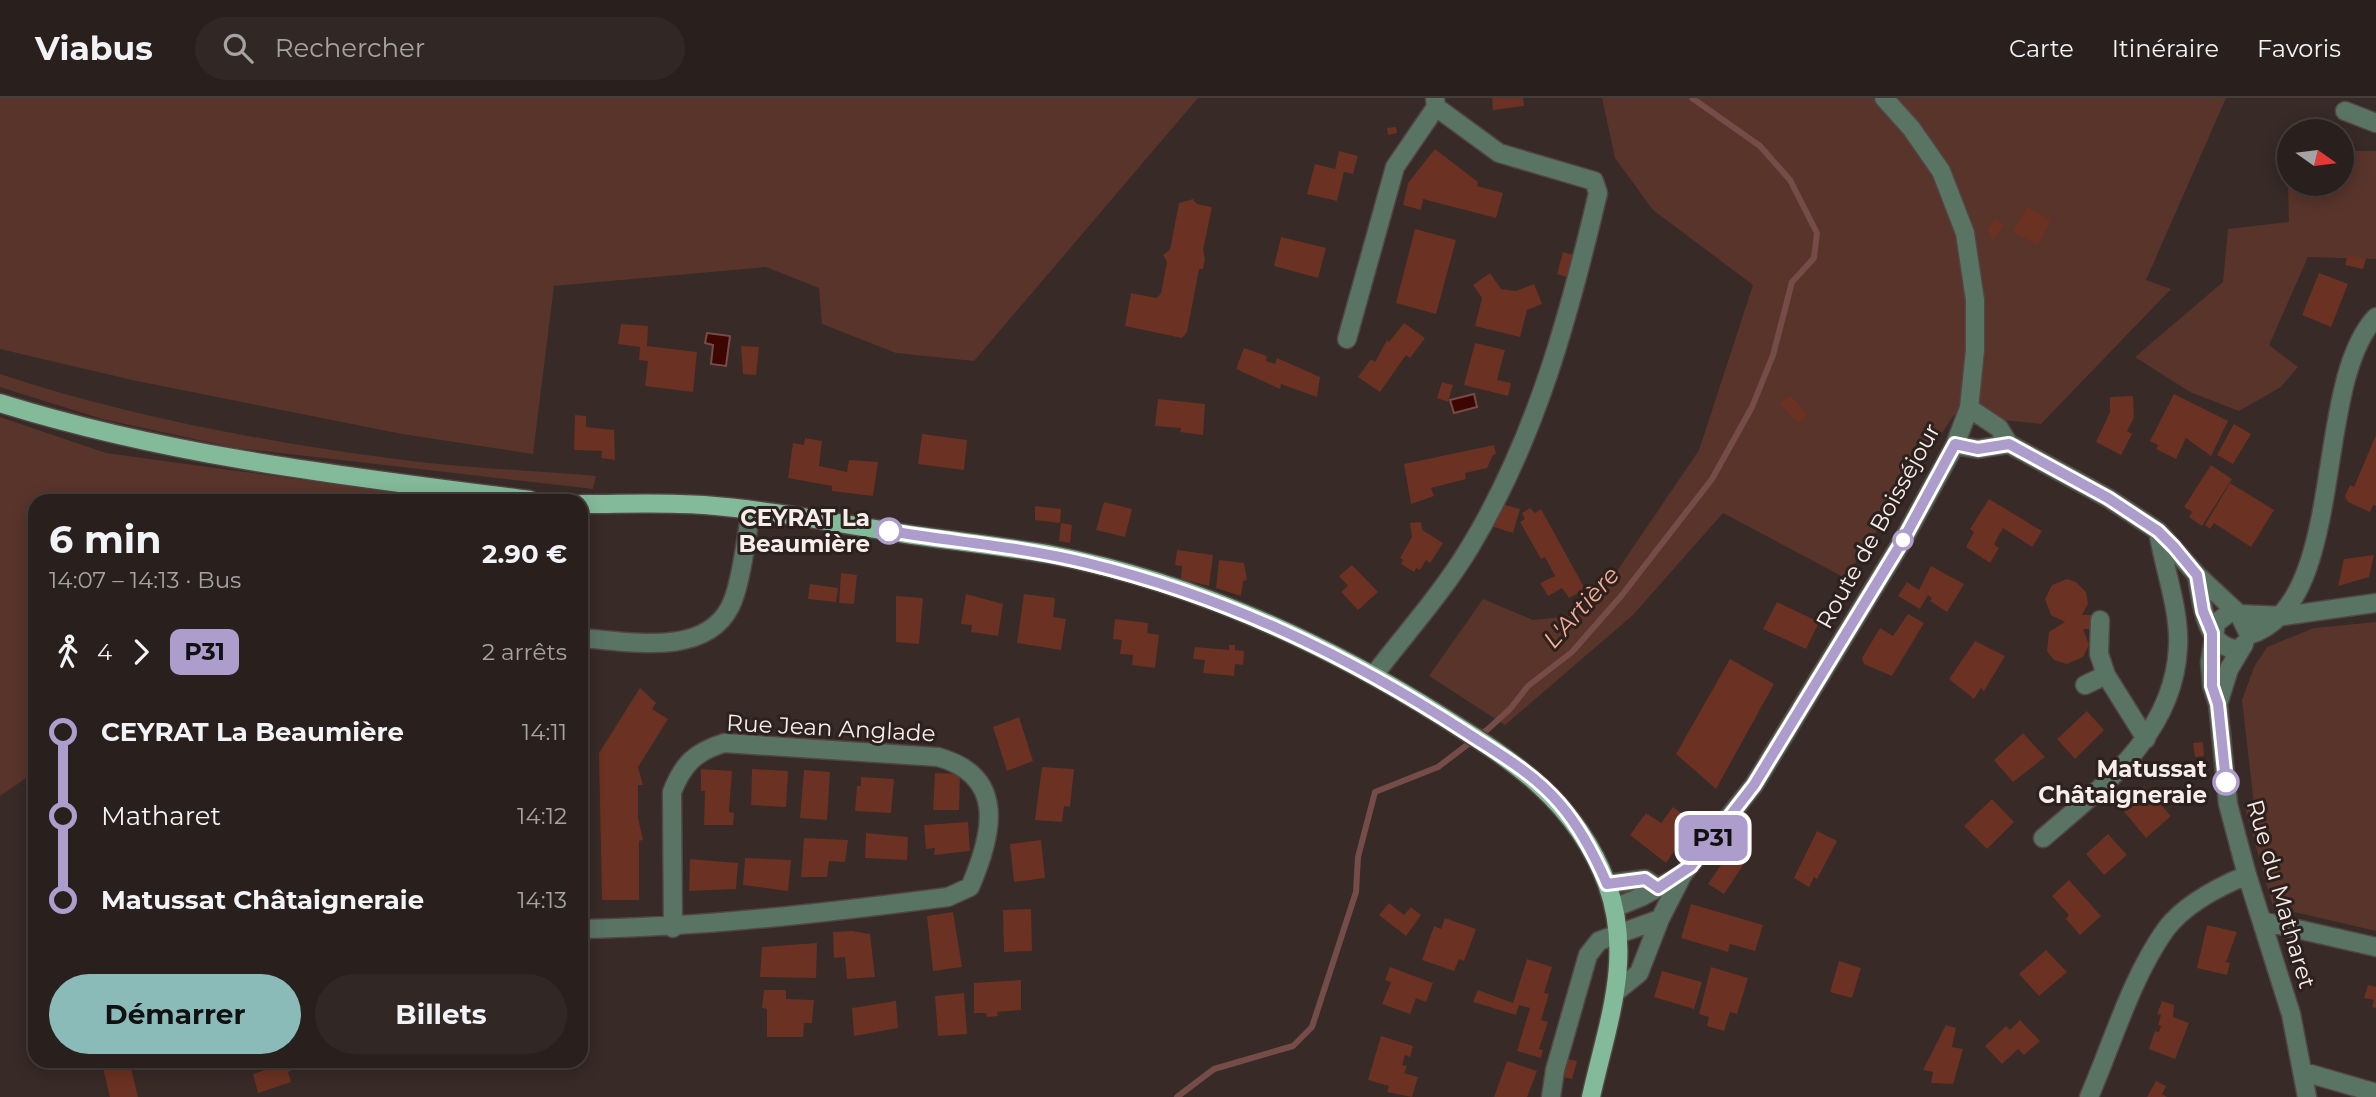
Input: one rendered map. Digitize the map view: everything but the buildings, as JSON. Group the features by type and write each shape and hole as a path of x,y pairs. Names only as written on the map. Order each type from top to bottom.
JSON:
{"main road":[{"path":"0,403 85,428 194,453 487,494"},
{"path":"588,504 707,505 1047,554 1088,563 1189,594 1311,641 1374,675 1506,758 1558,802 1581,830 1607,884 1620,932 1617,990 1591,1097"}],"street":[{"name":"Route de Boisséjour","path":"1617,990 1639,973 1660,919 1683,874 1754,785 1903,540 1955,444 1969,408 1975,350 1975,300 1965,233 1941,171 1912,128 1884,98"},
{"path":"1347,339 1395,167 1436,102 1499,153 1594,181 1598,193 1555,359 1520,453 1469,548 1374,675"},
{"path":"2345,111 2376,123"},
{"path":"2376,317 2367,327 2343,379 2326,503 2302,578 2283,616 2244,642 2226,647 2212,633 2220,619 2236,612 2283,616 2376,603"},
{"path":"1969,408 1999,428 2009,444 2108,498 2158,531 2197,575 2236,612 2244,642"},
{"path":"1955,444 1978,449 2009,444"},
{"path":"588,638 659,643 692,639 712,628 732,604 751,512"},
{"path":"2043,838 2118,773 2146,739 2168,695 2178,648 2177,624 2158,531"},
{"name":"Rue du Matharet","path":"2197,575 2203,611 2212,633 2212,686 2218,704 2228,804 2247,875 2291,1014 2304,1072 2306,1097"},
{"path":"2100,620 2099,653 2106,675 2146,739"},
{"name":"Rue du Matharet","path":"2218,704 2244,642"},
{"path":"2085,685 2106,675"},
{"name":"Rue Jean Anglade","path":"588,929 673,928 948,897 970,887 982,860 989,813 987,793 977,776 960,763 938,757 724,743 704,750 680,771 672,792 673,928"},
{"name":"Route de Boisséjour","path":"1614,908 1683,874"},
{"path":"2089,1097 2141,974 2167,928 2191,905 2247,875"},
{"path":"1607,884 1645,879 1658,888"},
{"path":"1552,1097 1555,1070 1588,955 1599,941 1660,919"},
{"path":"2262,921 2376,947"},
{"path":"2304,1072 2376,1093"}],"shaded area":[{"path":"0,98 1198,98 974,361 896,353 822,324 819,288 766,267 554,286 533,454 402,434 132,380 0,349"},
{"path":"1602,98 2226,98 2146,280 2171,289 2041,424 1954,415 1845,578 1723,513 1633,615 1505,725 1429,676 1483,599 1533,620 1588,614 1699,450 1753,285 1653,210 1615,158"},
{"path":"2354,151 2376,151 2376,259 2308,257 2269,345 2298,367 2281,387 2239,411 2190,392 2135,357 2223,282 2228,229 2289,222 2288,196 2354,196"},
{"path":"707,333 730,336 726,366 711,364 713,345 705,343"},
{"path":"0,374 143,414 291,443 440,464 596,476 593,489 236,448 102,419 0,387"},
{"path":"1474,394 1477,407 1454,413 1450,400"},
{"path":"0,417 106,453 404,494 28,494 28,777 0,796"},
{"path":"2376,622 2376,931 2273,907 2245,808 2254,805 2242,700 2254,667 2267,647 2314,628"}],"waterway":[{"name":"L'Artière","path":"1177,1097 1214,1069 1293,1046 1312,1027 1356,892 1358,857 1375,792 1438,767 1488,729 1510,709 1528,686 1572,652 1622,595 1712,479 1752,407 1773,355 1792,282 1814,258 1817,233 1790,180 1760,146 1692,98"}],"bus line":[{"name":"P31","path":"889,531 1047,554 1088,563 1178,590 1278,626 1311,641 1448,720 1534,778 1581,830 1607,884 1630,878 1645,879 1658,888 1683,874 1691,866 1754,785 1903,540 1955,444 1978,449 2009,444 2108,498 2158,531 2197,575 2203,611 2212,633 2212,686 2218,704 2226,782"}],"place":[{"name":"CEYRAT La Beaumière","path":"889,531"},
{"name":"Matussat Châtaigneraie","path":"2226,782"}]}
